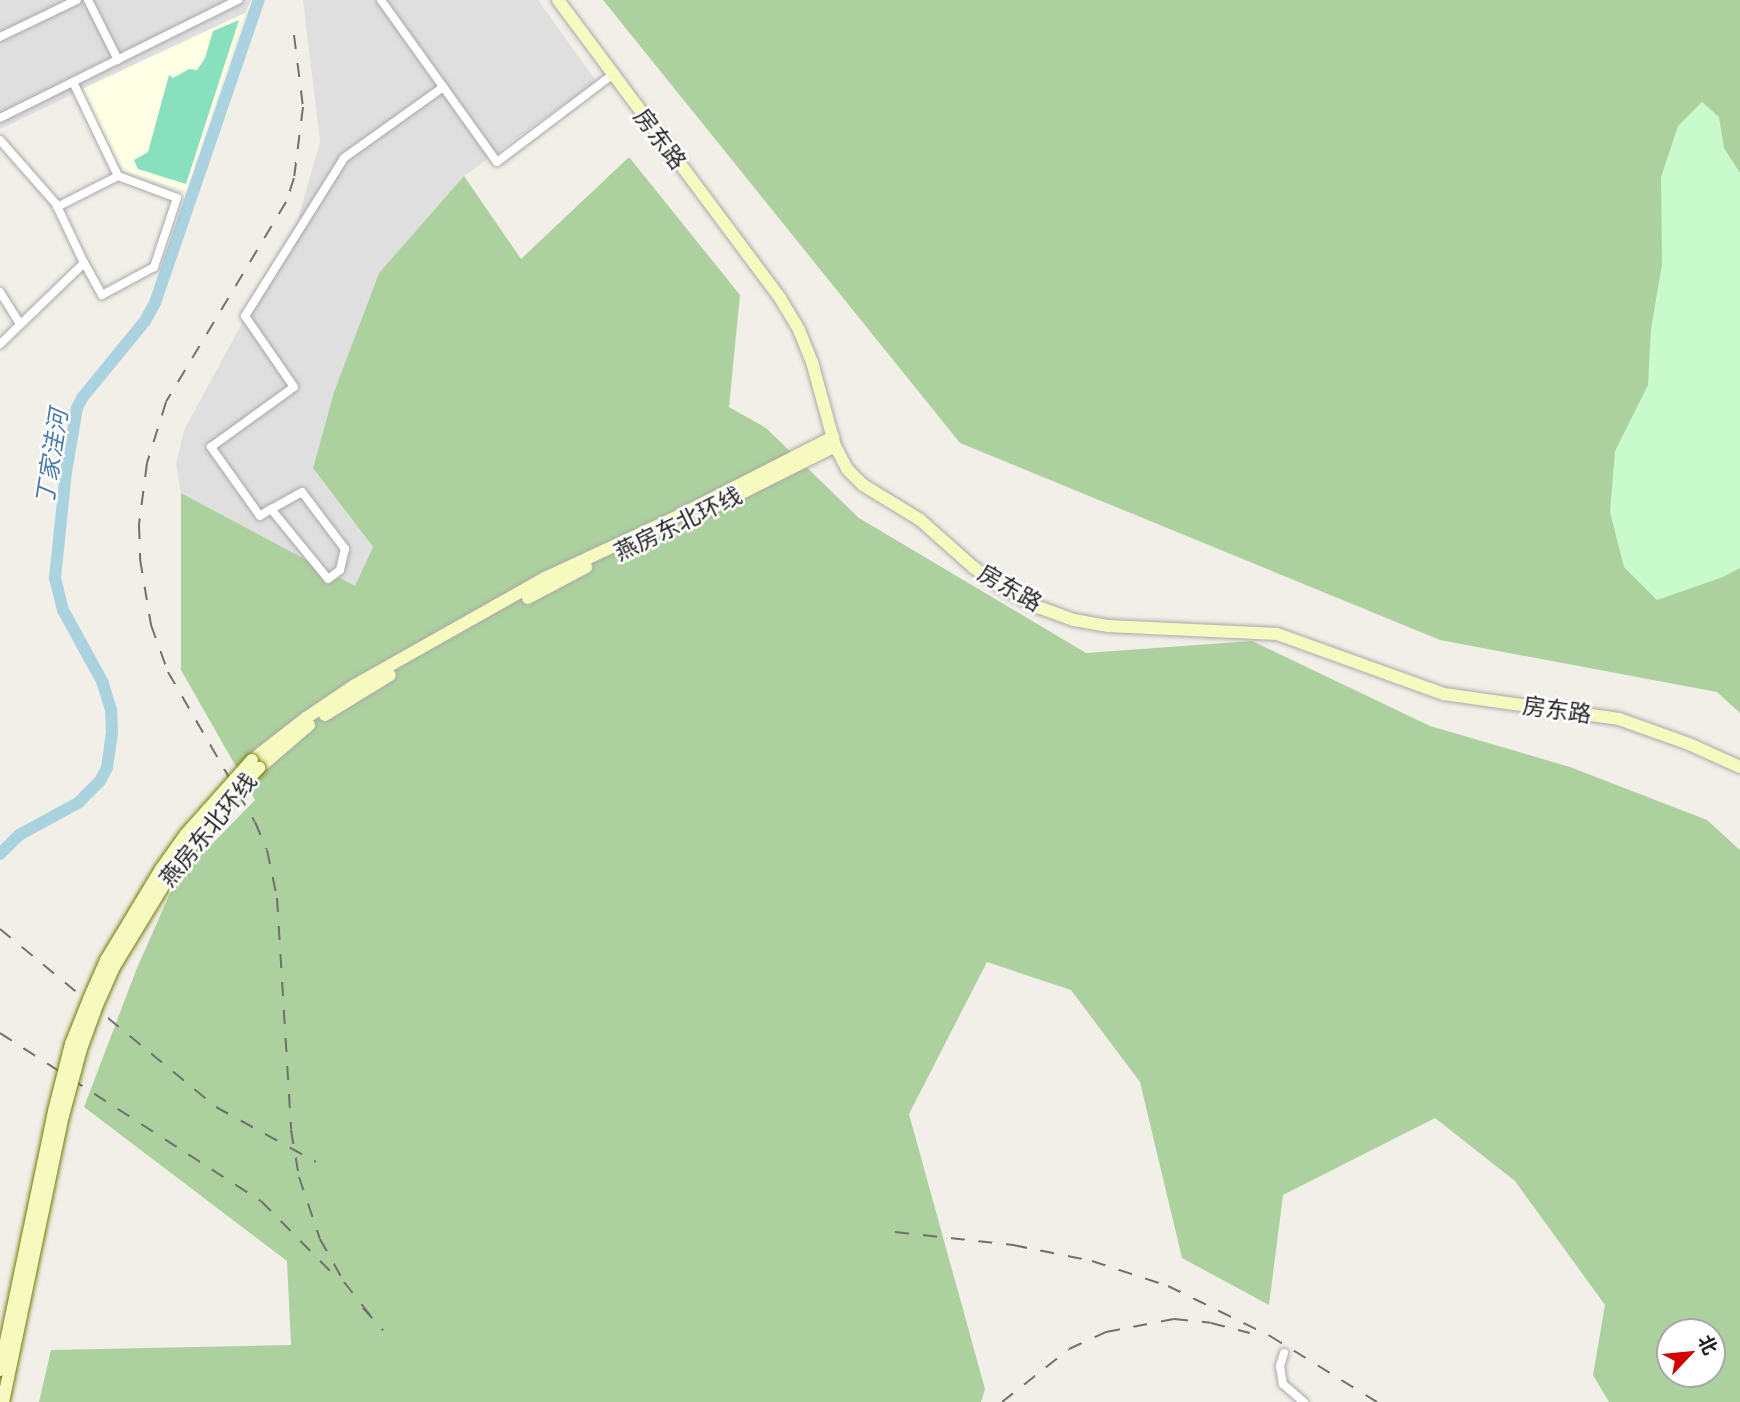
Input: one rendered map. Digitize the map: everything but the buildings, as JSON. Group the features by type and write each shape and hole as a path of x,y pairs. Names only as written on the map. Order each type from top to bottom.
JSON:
{"main road":[{"name":"房东路","path":"558,0 780,299 813,362 834,441 847,469 863,485 919,519 973,567 1006,589 1062,615 1108,626 1277,634 1444,694 1619,719 1689,744 1740,768"},
{"name":"燕房东北环线","path":"0,1370 54,1111 71,1044 106,960 161,869 186,834 256,764 309,725 422,656 562,579 834,441"},
{"name":"燕房东北环线","path":"3,1402 63,1116 81,1049 97,1005 114,967 176,865 256,764"}],"street":[{"path":"0,37 78,0"},
{"path":"88,0 118,60"},
{"path":"0,118 238,0"},
{"path":"381,0 497,162 612,75"},
{"path":"0,140 57,207 102,295 154,267 177,198 118,176 73,82"},
{"path":"271,509 328,579 340,570 345,549 302,492 271,509 260,516 211,447 294,387 245,316 344,158 443,87"},
{"path":"57,207 118,176"},
{"path":"0,344 84,264"},
{"path":"0,292 20,324"},
{"path":"1284,1353 1280,1366 1283,1384 1304,1402"}],"shaded area":[{"path":"0,0 251,0 245,13 0,129"},
{"path":"303,0 538,0 596,81 464,176 379,273 334,392 313,467 373,548 355,587 181,493 176,464 184,430 297,222 320,142"},
{"path":"245,13 186,191 122,170 82,89"}],"green space":[{"path":"603,0 1740,0 1740,713 1717,692 1440,640 960,443"},
{"path":"239,20 186,184 138,169 134,160 148,152 169,75 173,78 189,69 197,70 205,58 213,31"},
{"path":"1702,102 1719,117 1724,148 1740,173 1740,568 1723,577 1657,600 1624,567 1610,512 1615,451 1648,385 1651,329 1662,264 1661,177 1678,126"},
{"path":"629,157 740,295 729,407 766,428 859,518 1086,653 1252,641 1430,726 1570,767 1707,820 1740,850 1740,1402 1609,1402 1593,1375 1605,1305 1515,1181 1435,1118 1283,1195 1269,1305 1182,1258 1140,1082 1071,990 987,962 909,1114 985,1389 981,1402 39,1402 51,1350 291,1345 287,1261 84,1107 137,968 175,882 255,800 181,670 181,493 355,586 373,547 313,468 334,392 379,273 464,176 521,259"}],"waterway":[{"name":"丁家洼河","path":"0,854 19,835 78,803 100,781 107,768 112,734 111,710 103,683 63,610 55,578 66,472 77,408 82,398 145,321 155,303 259,0"}],"railway":[{"path":"294,35 303,107 294,178 286,202 166,402 147,463 139,525 140,559 151,625 168,672 255,822 267,850 277,898 291,1130 299,1177 320,1239 344,1282 370,1315"},
{"path":"0,929 216,1107 316,1162"},
{"path":"0,1033 261,1201 330,1271"},
{"path":"895,1232 1013,1245 1092,1261 1168,1286 1270,1336 1377,1402"},
{"path":"363,1308 383,1330"},
{"path":"1002,1402 1069,1349 1106,1332 1174,1319 1211,1323 1250,1333"}]}
